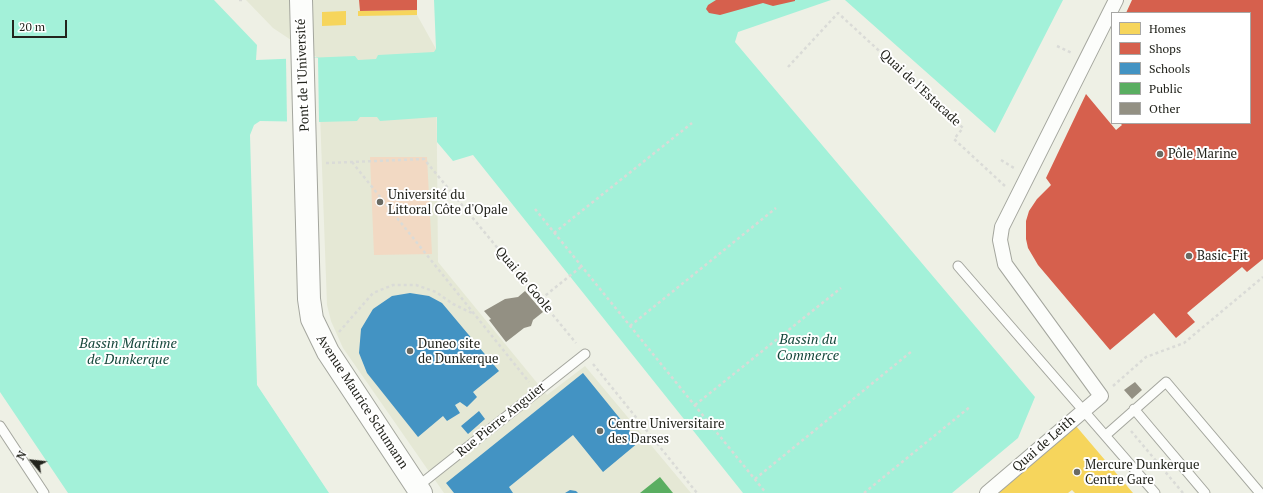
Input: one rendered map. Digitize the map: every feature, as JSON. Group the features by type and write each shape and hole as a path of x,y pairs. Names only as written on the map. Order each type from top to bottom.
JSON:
{"street":[{"path":"1101,396 1005,264 1001,255 1000,240 1002,227 1017,195 1116,0"},
{"name":"Pont de l'Université","path":"301,5 306,140"},
{"name":"Avenue Maurice Schumann","path":"306,140 309,299 312,319 322,343 419,490"},
{"name":"Quai de Leith","path":"987,493 1101,396"}],"lane":[{"path":"958,266 1155,493"},
{"name":"Rue Pierre Anguier","path":"419,490 585,354"},
{"path":"1106,435 1166,382 1260,493"},
{"path":"1134,409 1205,493"},
{"path":"0,426 44,493"}],"path":[{"path":"239,0 244,0"},
{"name":"Quai de l'Estacade","path":"788,67 838,13 963,128 954,139 1017,195"},
{"path":"1057,46 1072,54"},
{"path":"554,233 692,123"},
{"name":"Quai de Goole","path":"306,164 424,160 541,299 697,493"},
{"path":"1001,160 1016,169"},
{"path":"352,162 537,392"},
{"path":"630,326 776,208"},
{"path":"536,209 766,493"},
{"path":"541,299 582,266"},
{"path":"1101,396 1146,357 1184,343 1263,277"},
{"path":"322,343 341,330 372,293 393,285 416,285 436,292 453,304 475,315"},
{"path":"695,405 840,288"},
{"path":"755,479 912,351"},
{"path":"864,493 971,406"},
{"path":"1122,420 1183,493"}],"shaded area":[{"name":"Université du Littoral Côte d'Opale","path":"246,0 417,0 417,15 436,49 438,262 547,395 585,366 691,493 444,493 343,348 331,321 327,305 318,58 273,28"},
{"path":"370,157 427,157 432,254 374,255"}],"water":[{"path":"0,0 214,0 257,45 256,60 355,56 358,60 376,59 378,55 434,52 436,49 434,0 831,0 738,32 735,42 1035,397 1018,438 952,493 743,493 473,155 453,161 437,142 437,117 380,121 377,117 360,117 357,121 260,121 254,125 250,135 257,385 329,493 68,493 0,392"},
{"path":"845,0 1063,0 995,133"}],"pier":[{"path":"286,58 318,58 319,122 287,123"}],"building: Homes":[{"path":"417,10 417,15 358,16 358,11"},
{"path":"346,11 346,25 322,26 322,12"},
{"path":"1076,426 1133,493 1075,493 1072,490 1068,493 998,493"}],"building: Shops":[{"path":"359,0 417,0 417,10 360,11"},
{"path":"716,0 795,1 773,6 763,3 720,15 709,13 706,9 708,5"},
{"name":"Pôle Marine","path":"1132,0 1263,0 1263,259 1247,272 1242,267 1187,313 1195,322 1176,338 1154,313 1110,350 1038,265 1028,248 1026,239 1026,221 1029,211 1037,199 1051,185 1046,178 1086,94 1116,130 1122,125 1121,124 1251,124 1251,12 1126,12"}],"building: Schools":[{"path":"410,293 429,296 442,303 499,371 473,392 477,397 467,407 460,402 455,405 460,413 447,421 443,416 418,437 367,373 359,353 361,329 373,309 392,296"},
{"name":"Centre Universitaire des Darses","path":"583,373 639,442 603,472 573,435 509,487 513,493 454,493 446,483"},
{"path":"479,411 485,419 468,434 461,426"},
{"path":"570,490 576,491 578,493 565,493"}],"building: Public":[{"path":"660,477 673,493 640,493"}],"building: Other":[{"path":"525,291 543,312 533,320 531,326 524,328 506,342 484,311 505,299 518,297"},
{"path":"1135,382 1142,390 1132,399 1124,390"}],"place":[{"name":"Pôle Marine","path":"1160,154"},
{"name":"Université du Littoral Côte d'Opale","path":"380,202"},
{"name":"Basic-Fit","path":"1189,256"},
{"name":"Duneo site de Dunkerque","path":"410,351"},
{"name":"Centre Universitaire des Darses","path":"600,431"},
{"name":"Mercure Dunkerque Centre Gare","path":"1077,472"}],"water label":[{"name":"Bassin du Commerce","path":"808,348"},
{"name":"Bassin Maritime de Dunkerque","path":"128,352"}]}
